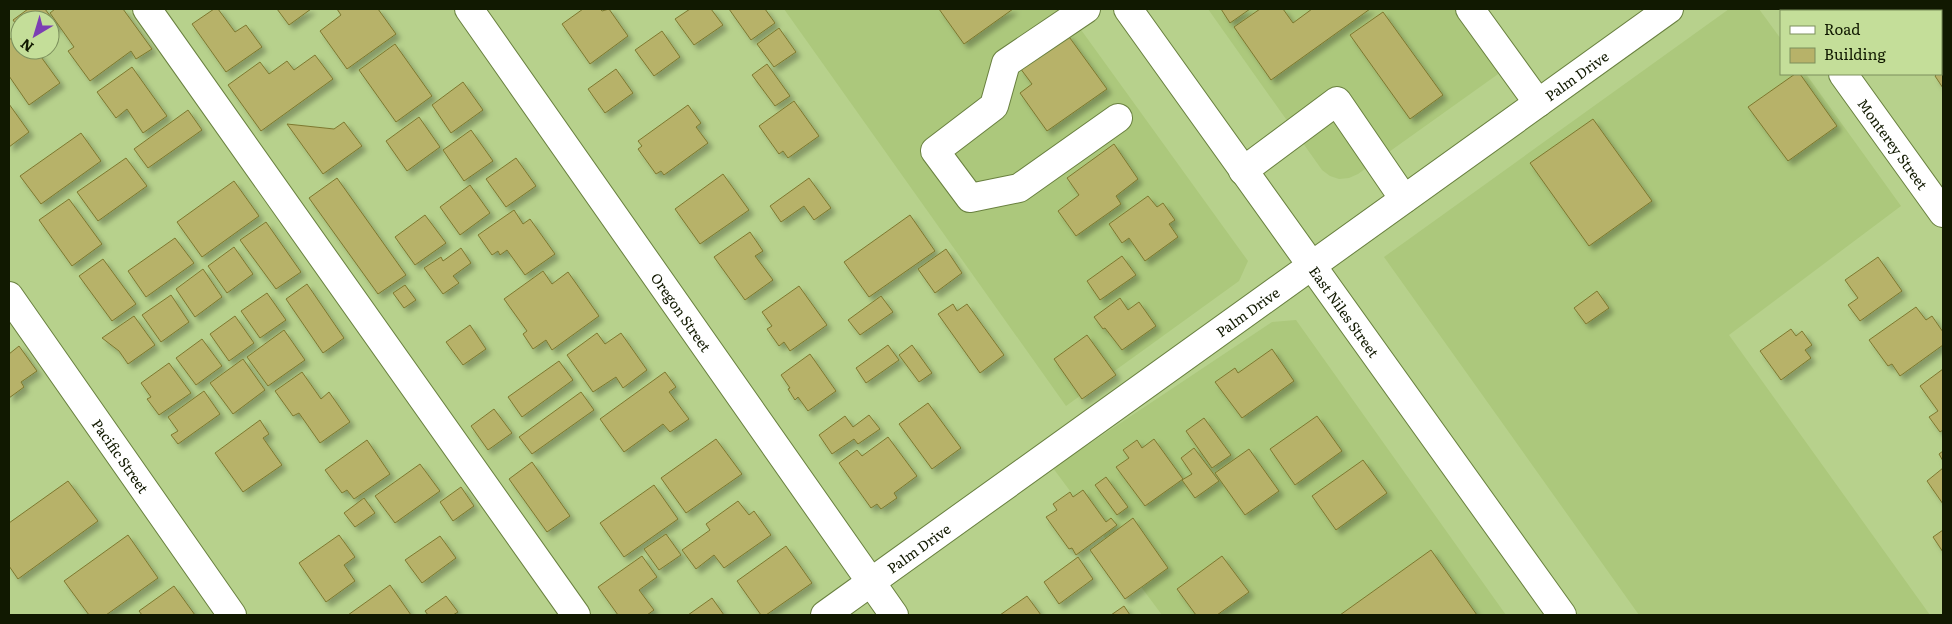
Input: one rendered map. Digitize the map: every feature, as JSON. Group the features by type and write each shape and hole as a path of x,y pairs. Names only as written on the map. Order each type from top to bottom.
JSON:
{"street":[{"path":"146,9 576,615"},
{"name":"Oregon Street","path":"469,9 894,615"},
{"path":"1086,9 1006,63 994,106 935,150 970,198 1018,188 1118,118"},
{"name":"East Niles Street","path":"1128,9 1562,615"},
{"path":"1470,9 1538,103"},
{"name":"Palm Drive","path":"825,615 1669,9"},
{"name":"Monterey Street","path":"1844,75 1943,213"},
{"path":"1243,171 1337,101 1404,199"},
{"name":"Pacific Street","path":"9,296 232,615"}],"shaded area":[{"path":"784,9 1066,9 1248,261 1239,281 1066,406"},
{"path":"1208,9 1467,9 1508,67 1358,174 1349,178 1339,179 1330,176 1322,170"},
{"path":"1729,9 1759,9 1780,38 1780,75 1807,75 1901,206 1729,335 1930,615 1639,615 1384,257"},
{"path":"1296,320 1506,615 1162,615 1053,468 1272,322"}],"building":[{"path":"45,9 46,10 27,10"},
{"path":"123,9 152,49 136,59 131,51 90,81 68,51 74,47 60,27 60,10 54,10"},
{"path":"214,9 218,9 235,32 246,25 262,47 226,72 192,24"},
{"path":"277,9 311,9 289,25"},
{"path":"337,9 378,9 396,34 347,69 320,31 341,15"},
{"path":"583,9 600,9 602,11 609,9 628,36 590,64 562,24"},
{"path":"690,9 711,9 723,25 694,45 675,19"},
{"path":"729,9 765,9 775,23 751,40"},
{"path":"939,9 1013,9 964,44"},
{"path":"1221,9 1250,9 1230,23"},
{"path":"1260,9 1283,9 1293,23 1312,9 1370,9 1271,80 1234,27"},
{"path":"1943,9 1943,27 1942,10 1894,10"},
{"path":"1383,12 1443,95 1410,119 1350,35"},
{"path":"779,28 796,52 774,67 757,44"},
{"path":"662,31 680,57 654,76 635,50"},
{"path":"1067,34 1107,89 1047,131 1020,93 1032,84 1020,68"},
{"path":"9,40 10,60 43,60 60,83 29,105 9,76"},
{"path":"395,44 432,96 396,122 359,70"},
{"path":"1942,45 1943,88 1935,76 1942,75"},
{"path":"315,55 333,79 261,131 228,85 260,62 269,74 287,61 294,70"},
{"path":"767,64 790,96 775,106 752,75"},
{"path":"132,67 167,116 143,133 127,109 116,118 97,92"},
{"path":"616,69 633,93 605,113 588,89"},
{"path":"1794,75 1801,75 1837,126 1788,161 1748,107"},
{"path":"463,82 483,110 451,133 432,105"},
{"path":"794,101 819,136 788,158 783,151 779,154 759,126"},
{"path":"9,104 29,132 9,147"},
{"path":"688,105 701,123 696,127 708,143 664,175 661,171 656,174 638,149 642,146 638,141"},
{"path":"188,110 202,130 148,168 134,149"},
{"path":"419,117 440,147 407,171 386,141"},
{"path":"1593,119 1652,201 1589,246 1530,163"},
{"path":"344,122 362,146 323,174 287,124 334,129"},
{"path":"471,130 493,161 464,181 443,150"},
{"path":"81,133 101,161 41,204 20,176"},
{"path":"1114,144 1138,179 1116,196 1121,204 1076,236 1058,211 1079,195 1067,178"},
{"path":"126,158 147,186 98,221 77,192"},
{"path":"516,158 536,186 506,207 486,179"},
{"path":"723,174 749,210 700,244 675,209"},
{"path":"337,178 406,275 378,294 309,198"},
{"path":"809,178 831,208 814,220 804,206 781,222 770,206"},
{"path":"234,181 259,216 202,257 177,222"},
{"path":"470,185 490,213 460,235 440,207"},
{"path":"1148,196 1157,207 1163,203 1175,220 1169,224 1178,237 1145,261 1129,238 1122,243 1109,224"},
{"path":"69,199 102,244 72,266 39,220"},
{"path":"514,210 523,224 530,219 555,254 525,275 507,250 500,255 498,251 492,255 478,235"},
{"path":"425,215 446,243 415,265 395,237"},
{"path":"910,215 935,251 869,297 844,262"},
{"path":"266,222 301,272 276,289 240,240"},
{"path":"750,232 763,251 755,256 773,280 745,300 714,257"},
{"path":"175,238 194,263 146,297 128,271"},
{"path":"234,247 253,274 227,293 208,266"},
{"path":"461,248 471,263 453,276 459,283 443,294 424,268 441,257 443,261"},
{"path":"946,249 962,273 935,293 918,269"},
{"path":"1122,256 1136,275 1100,300 1087,281"},
{"path":"1878,257 1902,291 1860,321 1848,305 1858,298 1845,280"},
{"path":"103,259 136,304 112,321 79,276"},
{"path":"203,269 222,297 195,317 176,289"},
{"path":"543,271 552,284 568,272 599,316 552,350 546,340 533,349 523,334 527,331 504,299"},
{"path":"307,284 344,338 323,353 286,299"},
{"path":"405,285 416,300 404,308 393,293"},
{"path":"799,286 827,325 790,351 784,342 779,346 767,329 772,326 762,312"},
{"path":"1597,291 1609,308 1586,324 1574,308"},
{"path":"267,293 286,320 260,338 241,311"},
{"path":"171,295 189,322 161,342 142,315"},
{"path":"881,296 893,312 860,335 848,320"},
{"path":"1120,298 1128,310 1139,302 1156,326 1122,350 1094,317"},
{"path":"953,304 957,311 967,304 1004,355 980,373 938,314"},
{"path":"1916,307 1926,320 1932,316 1943,332 1943,345 1900,376 1892,364 1888,366 1869,340"},
{"path":"134,316 155,345 128,364 119,351 102,338"},
{"path":"235,316 254,343 229,361 210,334"},
{"path":"470,325 486,349 463,365 446,342"},
{"path":"1791,329 1796,336 1802,331 1812,345 1805,350 1811,358 1781,380 1760,351"},
{"path":"284,330 305,360 268,386 247,357"},
{"path":"597,333 605,344 621,333 647,370 623,388 616,377 593,392 567,355"},
{"path":"1087,335 1116,375 1082,399 1054,359"},
{"path":"202,339 222,366 196,385 176,358"},
{"path":"888,345 899,360 866,383 856,368"},
{"path":"912,345 932,373 919,382 899,355"},
{"path":"19,346 37,371 21,382 24,387 9,398 9,354"},
{"path":"1272,349 1294,381 1242,418 1215,382 1235,368 1238,373"},
{"path":"810,354 836,391 808,411 798,397 795,400 788,389 790,388 781,375"},
{"path":"243,359 265,390 233,414 210,383"},
{"path":"559,361 573,380 522,417 508,397"},
{"path":"169,363 191,393 159,415 147,399 151,397 141,383"},
{"path":"1943,369 1943,430 1940,432 1929,417 1938,411 1920,386"},
{"path":"302,372 321,399 329,392 350,422 320,443 299,413 293,416 275,391"},
{"path":"665,372 676,387 669,392 689,419 670,432 663,424 624,452 600,419"},
{"path":"204,391 220,414 178,444 171,435 178,431 168,417"},
{"path":"581,392 594,410 532,454 519,437"},
{"path":"928,403 961,448 932,469 899,424"},
{"path":"494,409 512,433 488,450 471,426"},
{"path":"869,415 880,429 858,444 854,439 832,454 819,435 845,416 853,427"},
{"path":"1317,416 1342,451 1295,485 1270,449"},
{"path":"1204,418 1231,455 1212,468 1186,431"},
{"path":"260,420 269,434 263,438 282,465 243,492 215,453"},
{"path":"888,437 917,476 894,493 897,498 881,509 877,504 871,508 839,463 857,450 862,456"},
{"path":"716,439 742,474 686,513 661,478"},
{"path":"1154,439 1183,479 1145,506 1116,467 1129,458 1123,450 1137,440 1142,448"},
{"path":"367,440 390,474 354,499 347,490 342,493 325,470"},
{"path":"1194,448 1219,481 1195,498 1182,480 1192,474 1181,458"},
{"path":"1249,449 1279,491 1245,515 1215,473"},
{"path":"1943,451 1943,461 1939,454"},
{"path":"1363,460 1387,493 1336,530 1312,496"},
{"path":"532,462 570,516 547,532 509,479"},
{"path":"420,464 440,491 395,523 375,496"},
{"path":"1943,468 1943,504 1927,481"},
{"path":"1106,477 1128,507 1117,515 1095,485"},
{"path":"68,481 98,521 18,579 9,566 9,523"},
{"path":"654,485 678,519 624,557 600,523"},
{"path":"461,487 474,506 453,521 440,502"},
{"path":"1083,490 1106,522 1111,518 1117,525 1076,555 1072,548 1069,549 1046,517 1057,510 1053,504 1070,492 1073,497"},
{"path":"364,498 375,513 355,527 344,513"},
{"path":"738,501 749,515 754,511 771,535 724,568 714,555 696,569 682,550 710,530 706,524"},
{"path":"1133,518 1168,568 1125,599 1090,550"},
{"path":"1943,530 1943,552 1933,537"},
{"path":"666,534 681,555 659,570 644,549"},
{"path":"128,535 158,578 106,615 89,615 64,581"},
{"path":"339,535 355,557 344,565 355,581 326,602 299,563"},
{"path":"440,536 456,558 422,583 405,560"},
{"path":"786,546 812,583 766,615 761,615 737,581"},
{"path":"1431,550 1477,615 1340,615"},
{"path":"642,556 657,577 639,590 654,610 647,615 618,615 598,587"},
{"path":"1222,556 1249,592 1217,615 1196,615 1177,589"},
{"path":"1078,557 1093,579 1059,604 1044,582"},
{"path":"390,585 411,615 348,615"},
{"path":"174,586 195,615 142,615 139,611"},
{"path":"446,596 458,612 453,615 428,615 425,611"},
{"path":"1027,596 1041,615 1000,615"},
{"path":"712,598 724,615 688,615"},
{"path":"1124,606 1130,615 1111,615"}]}
